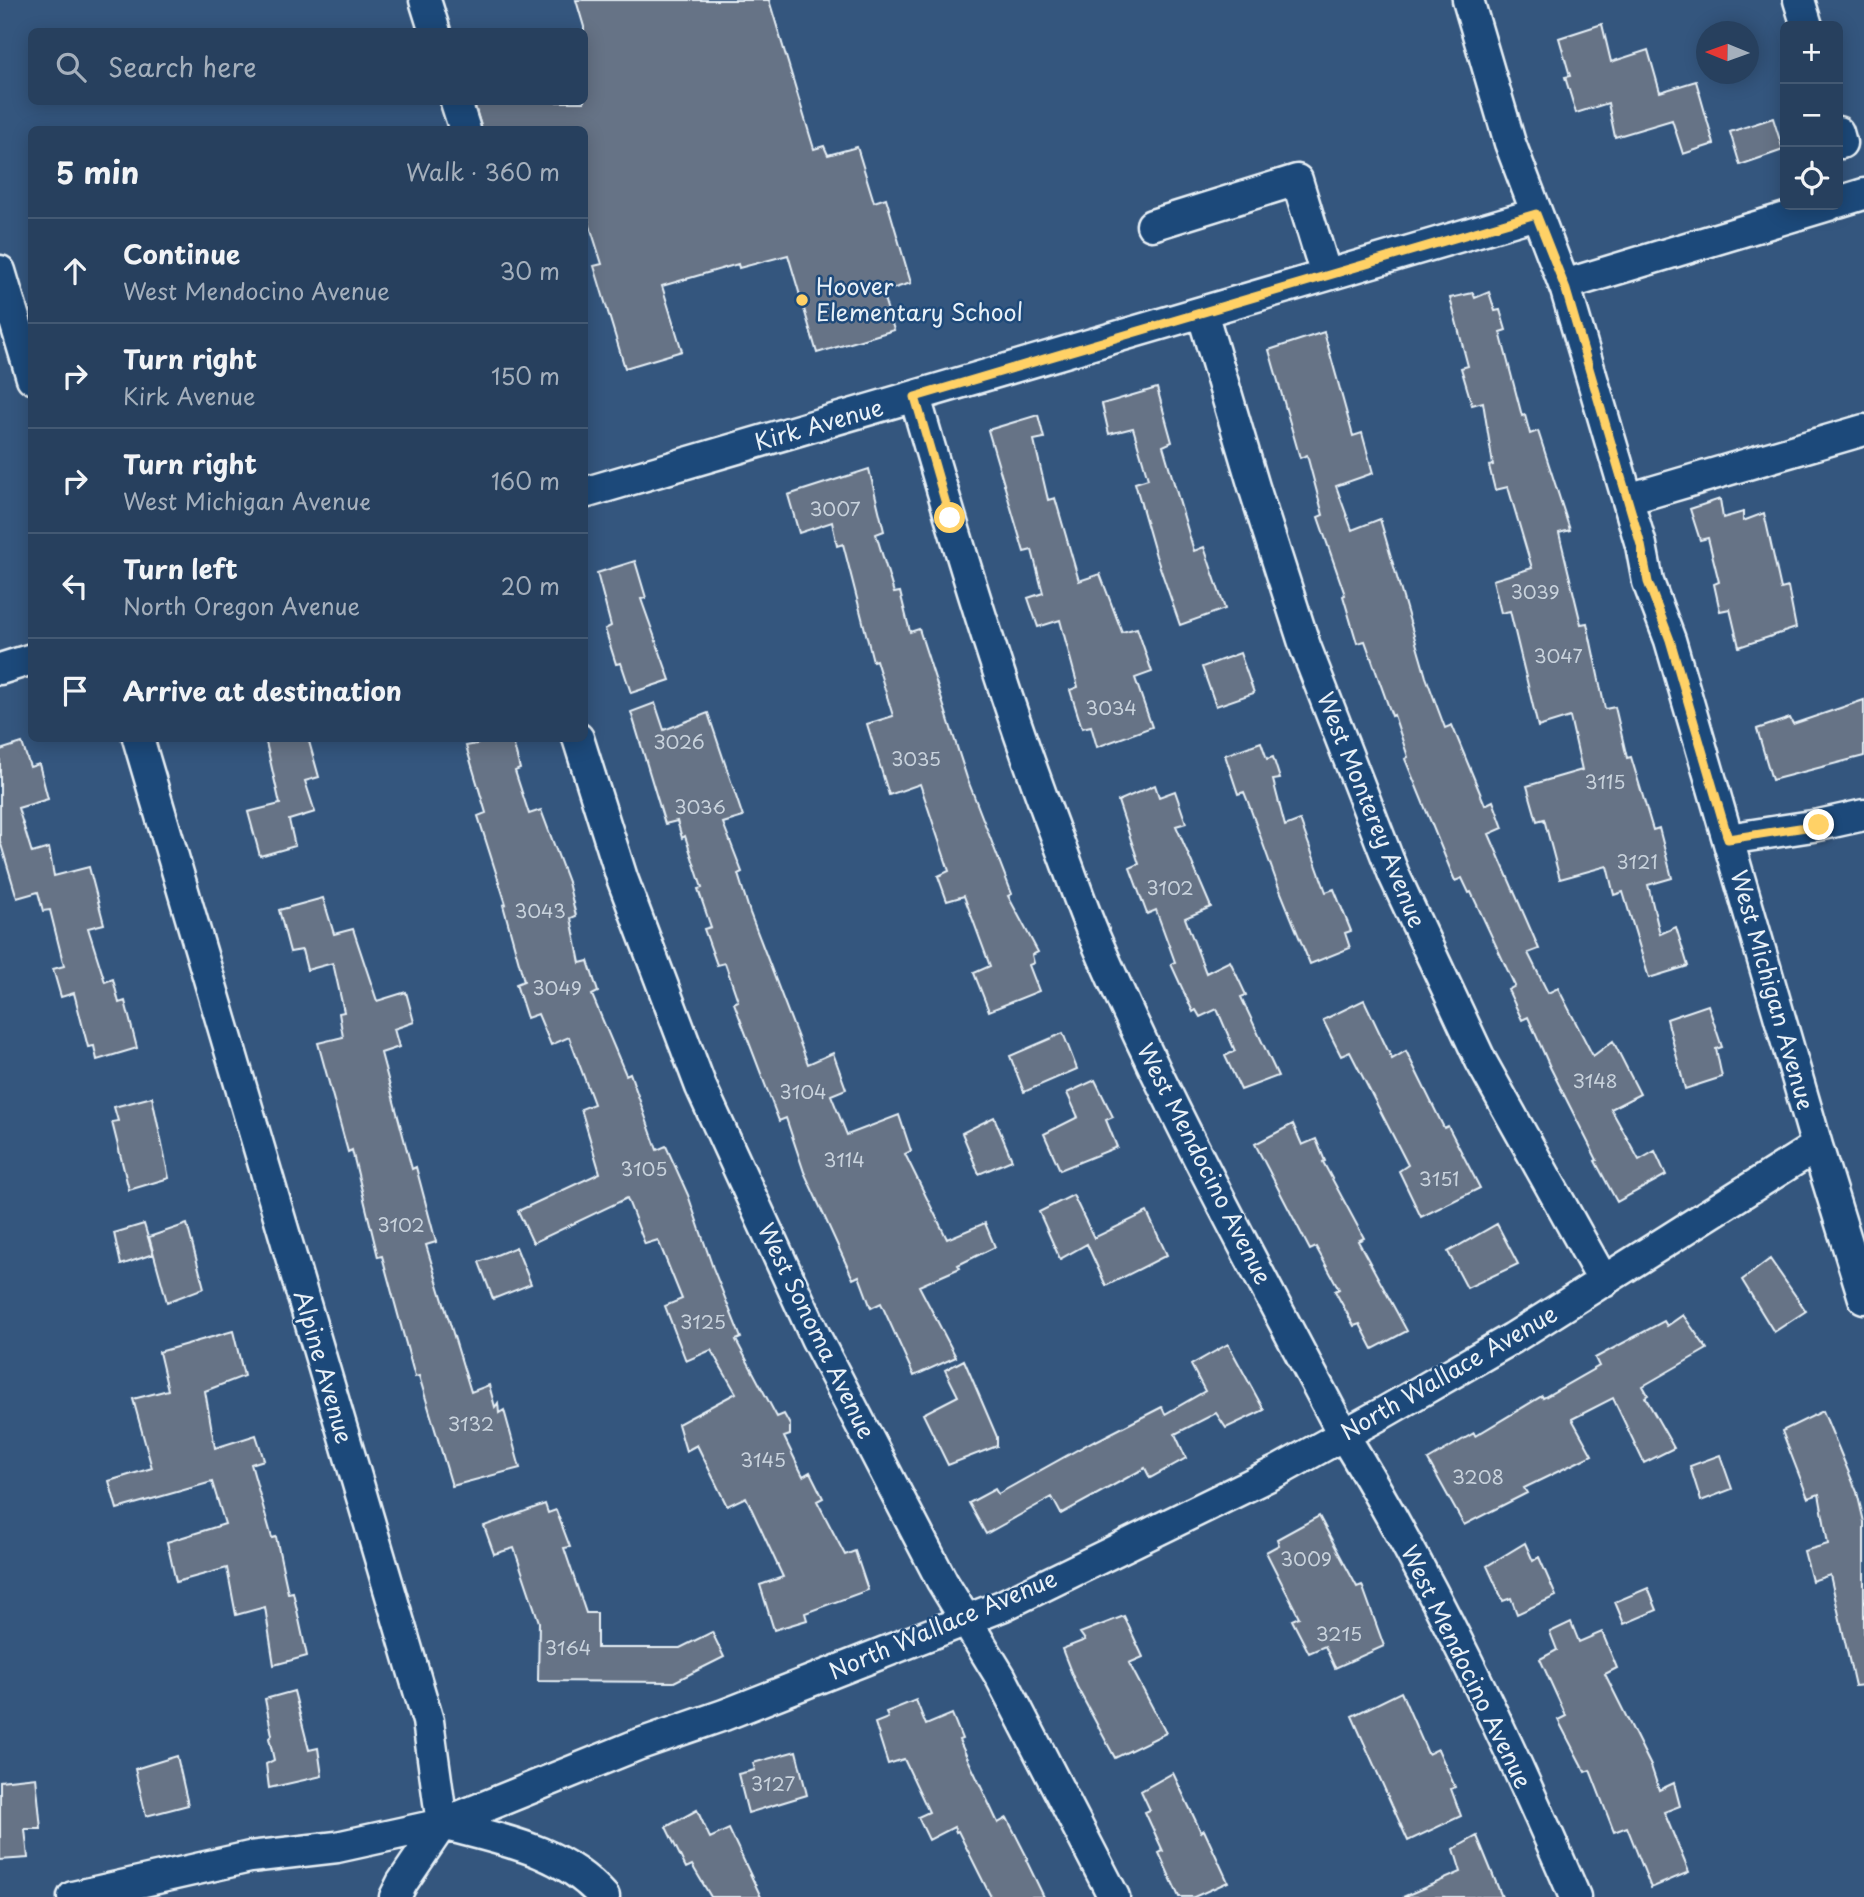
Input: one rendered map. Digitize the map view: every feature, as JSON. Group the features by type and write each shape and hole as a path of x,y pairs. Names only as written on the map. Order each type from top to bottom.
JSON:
{"street":[{"path":"425,0 434,28"},
{"name":"West Michigan Avenue","path":"1468,0 1510,143 1564,285 1628,499 1648,582 1670,640 1864,1298"},
{"path":"1799,0 1805,21"},
{"path":"457,105 464,126"},
{"path":"1152,225 1297,180 1326,275"},
{"path":"1843,200 1864,194"},
{"path":"1564,285 1812,210"},
{"name":"Kirk Avenue","path":"588,493 1536,214"},
{"path":"0,271 28,364"},
{"name":"West Monterey Avenue","path":"1202,312 1305,646 1394,875 1481,1061 1604,1282"},
{"name":"West Mendocino Avenue","path":"915,397 950,518 1036,783 1094,937 1176,1116 1343,1434 1442,1613 1542,1820 1575,1897"},
{"path":"1628,499 1864,430"},
{"path":"0,669 28,660"},
{"name":"Alpine Avenue","path":"139,742 428,1721 442,1824"},
{"name":"West Sonoma Avenue","path":"579,742 622,878 701,1087 816,1338 942,1581 1000,1676 1114,1897"},
{"path":"1728,839 1864,815"},
{"name":"North Wallace Avenue","path":"73,1897 250,1857 337,1847 442,1824 637,1745 724,1715 1002,1606 1278,1471 1513,1338 1817,1146"},
{"path":"395,1897 402,1882 442,1824 526,1847 566,1864 604,1897"}],"building":[{"path":"576,0 769,0 814,149 824,146 828,155 857,147 874,202 886,198 911,283 882,292 894,330 817,353 788,255 739,268 738,264 662,286 682,351 625,368 594,266 602,264 588,220 588,126 481,126 475,105 588,105 588,28 584,27"},
{"path":"1602,24 1611,62 1648,50 1660,92 1696,81 1714,144 1683,154 1672,120 1615,137 1608,103 1576,113 1565,77 1570,76 1559,38"},
{"path":"1773,118 1780,140 1780,151 1740,165 1730,132"},
{"path":"1489,292 1495,311 1500,310 1506,330 1500,332 1522,416 1525,415 1530,434 1538,431 1570,530 1559,533 1581,624 1587,623 1605,709 1615,707 1627,758 1631,757 1653,830 1659,828 1672,878 1648,885 1660,934 1676,927 1688,966 1649,978 1623,892 1614,895 1607,866 1560,879 1544,819 1537,821 1527,786 1582,770 1570,717 1538,727 1510,611 1501,613 1493,580 1532,568 1508,487 1495,490 1489,466 1493,465 1483,402 1472,405 1461,368 1468,366 1450,298 1473,293 1475,298"},
{"path":"1324,332 1353,436 1362,433 1373,473 1336,486 1352,530 1380,519 1426,677 1445,728 1452,725 1485,805 1493,801 1503,828 1489,834 1539,949 1528,953 1548,993 1558,988 1593,1056 1613,1041 1640,1094 1611,1109 1639,1160 1655,1151 1666,1175 1617,1202 1528,1017 1522,1020 1508,990 1515,986 1471,892 1469,893 1462,878 1455,881 1405,759 1408,757 1394,715 1392,716 1365,641 1357,643 1343,596 1345,595 1318,517 1323,515 1307,455 1300,458 1269,350"},
{"path":"1157,388 1172,442 1163,446 1194,551 1204,547 1225,609 1180,625 1135,483 1148,479 1133,428 1109,434 1102,404"},
{"path":"1038,415 1044,438 1034,440 1048,500 1055,498 1079,581 1100,574 1122,632 1137,628 1152,672 1135,678 1152,727 1097,747 1091,726 1082,728 1070,690 1078,687 1060,620 1038,627 1028,598 1043,593 1032,550 1024,552 988,430"},
{"path":"869,469 884,531 876,534 894,593 900,592 910,632 919,629 967,778 1012,894 1008,896 1038,952 1032,955 1034,963 1029,965 1039,991 989,1011 974,973 990,966 964,896 947,901 938,876 949,871 920,784 889,795 867,724 893,716 876,660 873,661 843,544 837,546 832,522 799,533 788,495"},
{"path":"1720,499 1723,518 1743,512 1743,521 1764,513 1781,589 1788,587 1796,628 1739,647 1730,609 1720,611 1714,584 1719,582 1708,538 1700,540 1690,509"},
{"path":"635,561 646,598 641,599 670,680 631,693 621,663 616,664 605,629 611,626 597,573"},
{"path":"1240,653 1254,693 1216,706 1202,667"},
{"path":"1864,700 1864,756 1772,780 1757,729 1790,718 1793,724"},
{"path":"655,703 664,730 708,713 743,817 723,823 742,872 738,874 750,913 808,1064 833,1053 846,1089 831,1095 847,1135 899,1115 911,1151 905,1154 947,1239 985,1223 995,1247 958,1265 960,1268 919,1286 956,1357 914,1376 881,1303 871,1308 859,1276 853,1279 804,1172 786,1118 779,1121 734,1003 738,1001 725,963 717,965 704,929 711,927 698,889 702,888 685,836 682,838 677,821 665,824 631,712"},
{"path":"266,742 309,742 319,777 305,781 315,812 289,820 295,846 260,856 248,812 280,804"},
{"path":"476,742 513,742 520,769 515,771 529,814 541,810 568,882 576,916 571,918 580,963 588,961 598,992 592,995 626,1075 630,1073 657,1150 666,1146 688,1195 741,1338 736,1340 777,1417 784,1414 790,1425 790,1435 784,1437 803,1476 810,1472 823,1498 817,1501 845,1555 855,1551 868,1590 805,1613 807,1620 774,1630 760,1585 783,1577 746,1497 727,1506 697,1445 686,1451 678,1424 736,1393 711,1350 686,1361 665,1306 682,1299 658,1240 645,1244 627,1198 533,1243 518,1211 600,1173 581,1109 594,1104 569,1037 551,1045 538,1014 527,1018 516,984 524,981 503,905 506,904 478,816 486,813 466,746 477,744"},
{"path":"1261,742 1267,759 1273,757 1280,779 1273,780 1285,826 1300,820 1326,892 1334,889 1351,931 1345,933 1350,948 1310,964 1244,792 1238,794 1225,755"},
{"path":"22,743 30,767 39,764 48,799 18,808 32,853 49,848 54,876 89,867 104,924 88,928 105,982 113,979 119,1003 125,1001 137,1048 97,1060 94,1046 88,1047 74,993 61,997 53,969 64,966 50,910 43,911 38,892 17,898 0,841 0,750"},
{"path":"1155,785 1159,797 1175,791 1186,823 1176,826 1211,907 1185,918 1206,973 1230,961 1246,995 1241,997 1278,1076 1241,1090 1225,1056 1235,1051 1217,1009 1200,1017 1196,1010 1193,1012 1171,964 1175,962 1156,910 1147,914 1130,868 1139,864 1118,801"},
{"path":"323,898 334,934 353,929 377,1001 406,992 414,1022 394,1029 399,1047 381,1053 412,1169 416,1167 436,1242 426,1245 471,1392 489,1385 495,1407 498,1403 499,1413 504,1410 520,1468 452,1486 419,1376 415,1377 382,1256 378,1257 352,1150 348,1152 318,1043 343,1037 339,1013 344,1012 333,963 307,970 302,950 290,952 279,910"},
{"path":"1364,1000 1392,1059 1406,1051 1444,1128 1448,1126 1480,1188 1421,1217 1399,1171 1408,1165 1350,1052 1341,1056 1323,1020"},
{"path":"1708,1005 1722,1047 1716,1049 1722,1077 1685,1089 1667,1019"},
{"path":"1063,1033 1077,1069 1024,1092 1010,1056"},
{"path":"1095,1080 1113,1117 1106,1120 1117,1147 1060,1170 1044,1134 1078,1117 1067,1093"},
{"path":"152,1097 169,1178 129,1190 112,1122 118,1121 114,1107"},
{"path":"994,1117 1012,1160 979,1174 962,1133"},
{"path":"1293,1124 1302,1145 1316,1139 1325,1161 1323,1162 1364,1238 1358,1241 1407,1331 1373,1349 1360,1324 1354,1326 1335,1291 1339,1289 1316,1247 1310,1250 1255,1144"},
{"path":"1073,1195 1094,1238 1147,1212 1167,1255 1106,1286 1087,1244 1060,1259 1039,1212"},
{"path":"144,1224 153,1254 121,1265 114,1233"},
{"path":"187,1224 204,1288 167,1302 149,1237"},
{"path":"1497,1224 1518,1264 1467,1288 1448,1252"},
{"path":"516,1247 531,1284 493,1299 479,1262"},
{"path":"1770,1259 1806,1311 1774,1332 1742,1280"},
{"path":"1683,1315 1707,1349 1643,1386 1648,1395 1645,1397 1674,1448 1644,1463 1613,1398 1572,1419 1592,1455 1524,1488 1527,1493 1464,1525 1428,1460 1599,1366 1595,1358 1664,1321 1667,1326"},
{"path":"233,1331 244,1376 205,1391 215,1448 256,1435 264,1460 251,1464 272,1538 276,1537 288,1593 293,1592 307,1656 274,1665 265,1607 236,1615 227,1568 176,1582 167,1542 225,1524 212,1482 117,1509 109,1481 152,1468 133,1399 168,1390 159,1352"},
{"path":"1228,1344 1264,1410 1226,1428 1216,1413 1175,1434 1186,1458 1150,1478 1145,1468 1061,1514 1052,1497 986,1534 969,1503 995,1489 998,1494 1095,1440 1162,1407 1165,1414 1205,1391 1191,1365"},
{"path":"964,1360 997,1437 997,1446 948,1465 923,1414 958,1396 945,1370"},
{"path":"1823,1411 1857,1492 1864,1522 1864,1685 1855,1686 1830,1575 1812,1581 1804,1551 1828,1544 1819,1494 1808,1498 1782,1431"},
{"path":"1720,1455 1732,1489 1701,1501 1690,1466"},
{"path":"545,1504 548,1513 556,1510 570,1547 564,1548 586,1613 597,1613 597,1648 680,1648 712,1632 724,1657 674,1682 538,1681 539,1622 514,1548 494,1554 484,1526"},
{"path":"1319,1516 1357,1587 1362,1585 1384,1646 1335,1668 1325,1646 1309,1653 1292,1620 1299,1617 1266,1552 1279,1545 1277,1539"},
{"path":"1525,1543 1533,1561 1539,1557 1556,1596 1517,1614 1511,1598 1503,1601 1487,1566"},
{"path":"1648,1588 1657,1610 1624,1624 1615,1602"},
{"path":"1124,1616 1143,1657 1129,1663 1166,1733 1115,1758 1077,1687 1062,1649 1085,1640 1080,1633"},
{"path":"1571,1622 1579,1642 1602,1632 1617,1668 1605,1674 1651,1766 1659,1790 1674,1783 1680,1806 1664,1812 1689,1872 1651,1888 1627,1827 1614,1832 1590,1770 1585,1772 1558,1720 1566,1716 1540,1659 1557,1650 1550,1632"},
{"path":"294,1691 309,1750 318,1748 322,1776 269,1788 266,1764 274,1760 265,1699"},
{"path":"1401,1692 1428,1754 1438,1749 1455,1787 1451,1789 1461,1816 1408,1841 1352,1716"},
{"path":"916,1700 926,1725 952,1714 962,1739 959,1740 998,1823 1007,1818 1044,1897 991,1897 954,1827 929,1840 918,1817 929,1812 904,1759 888,1764 875,1723 888,1718 886,1712"},
{"path":"796,1751 807,1795 748,1813 738,1774 755,1770 753,1763"},
{"path":"177,1756 188,1805 146,1816 135,1769"},
{"path":"1173,1773 1228,1882 1194,1897 1179,1897 1159,1853 1163,1851 1145,1812 1150,1810 1141,1791"},
{"path":"36,1777 41,1829 25,1829 28,1858 0,1860 0,1781"},
{"path":"697,1810 710,1838 729,1829 761,1897 711,1897 692,1865 686,1868 666,1827"},
{"path":"1477,1836 1502,1897 1403,1897 1461,1872 1454,1849"}],"place":[{"name":"Hoover Elementary School","path":"802,300"}],"route":[{"path":"950,518 915,397 1536,214 1566,290 1641,545 1648,582 1670,640 1728,839 1819,825"}]}
